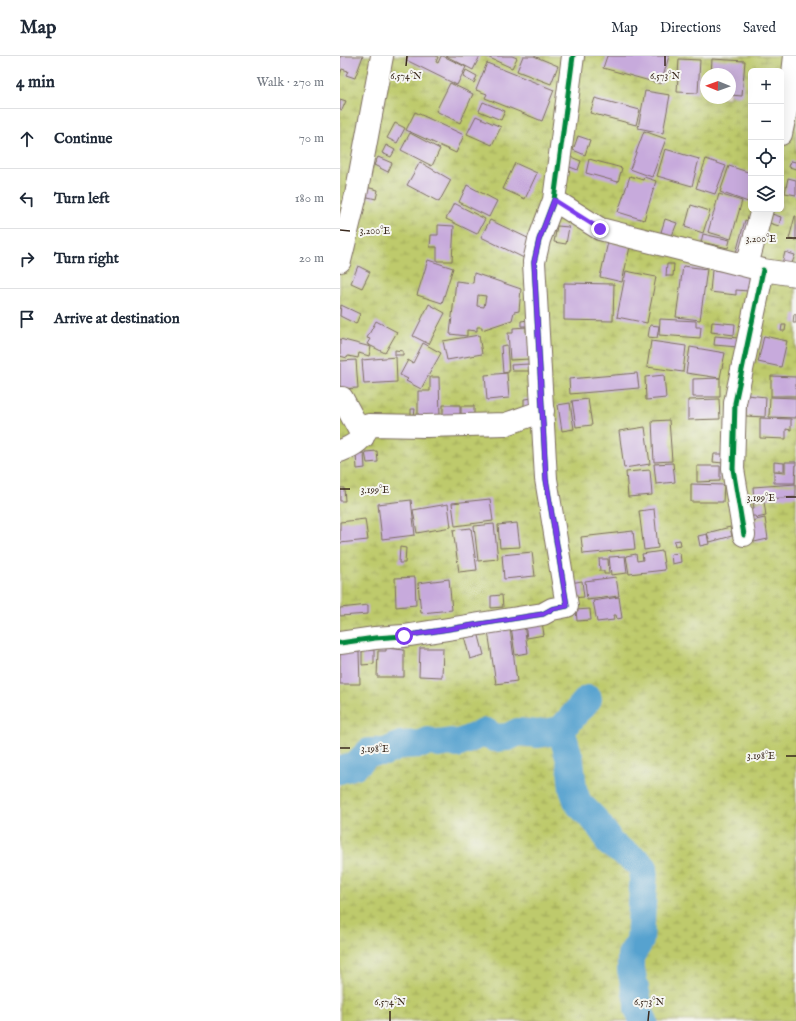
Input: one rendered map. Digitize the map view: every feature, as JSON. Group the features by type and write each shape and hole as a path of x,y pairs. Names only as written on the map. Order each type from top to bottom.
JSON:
{"street":[{"path":"340,261 356,194 382,56"},
{"path":"340,643 404,636 543,614 552,609 567,606 546,479 534,262 539,240 554,200 573,56"},
{"path":"784,122 794,82 795,56"},
{"path":"554,200 600,229 755,268 796,275"},
{"path":"744,535 733,469 735,403 762,212"},
{"path":"340,398 342,398 363,437"},
{"path":"340,451 353,446 363,437 369,425 506,424 543,411"}],"green space":[{"path":"340,56 796,56 796,1021 340,1021"}],"building":[{"path":"340,56 363,56 355,78 346,75 348,71 342,69 340,75"},
{"path":"408,56 436,56 438,57 436,62 438,63 441,56 443,56 466,67 457,85 406,60"},
{"path":"446,56 480,56 473,70"},
{"path":"485,56 512,56 517,58 512,68"},
{"path":"523,56 534,56 558,66 551,84 517,71"},
{"path":"607,56 669,56 661,84 603,68"},
{"path":"679,59 700,60 698,93 677,92"},
{"path":"712,59 745,61 742,96 736,96 736,68 711,68"},
{"path":"487,63 554,90 542,121 485,98 487,94 476,90"},
{"path":"466,70 477,76 474,83 463,77"},
{"path":"450,83 473,94 460,123 436,111"},
{"path":"645,91 670,95 663,133 638,128"},
{"path":"595,98 640,110 636,125 590,113"},
{"path":"340,99 346,101 342,110 340,109"},
{"path":"483,102 505,111 501,120 479,111"},
{"path":"415,112 464,135 456,153 406,130"},
{"path":"476,116 501,127 492,145 467,134"},
{"path":"395,123 405,128 397,143 387,138"},
{"path":"644,131 666,139 652,177 630,169"},
{"path":"410,133 440,149 432,166 401,150"},
{"path":"578,136 590,140 585,155 573,150"},
{"path":"386,145 395,150 391,157 382,153"},
{"path":"665,149 699,159 692,186 657,176"},
{"path":"378,157 392,163 388,172 374,165"},
{"path":"571,157 581,161 578,170 567,166"},
{"path":"589,159 622,168 618,182 586,173"},
{"path":"706,159 726,166 715,194 696,188"},
{"path":"791,161 796,162 796,169 789,167"},
{"path":"420,162 451,180 439,202 407,185"},
{"path":"515,163 537,173 525,199 503,189"},
{"path":"729,166 748,172 748,202 720,192"},
{"path":"630,176 643,180 644,177 656,181 644,220 618,212"},
{"path":"788,178 796,180 796,195 785,193"},
{"path":"467,185 497,201 489,217 459,202"},
{"path":"366,187 378,190 376,199 364,196"},
{"path":"719,194 742,201 731,239 708,232"},
{"path":"454,203 485,219 477,234 446,219"},
{"path":"691,205 710,211 703,233 685,227"},
{"path":"772,214 781,217 779,226 769,223"},
{"path":"796,216 796,241 789,239"},
{"path":"665,219 677,223 672,236 661,232"},
{"path":"490,220 534,241 526,259 481,237"},
{"path":"745,220 754,223 745,255 736,253"},
{"path":"438,225 454,226 452,261 437,261 437,247 430,247 431,235 438,235"},
{"path":"557,226 569,227 566,244 554,242"},
{"path":"703,234 730,240 728,248 701,242"},
{"path":"608,242 630,247 622,282 600,277"},
{"path":"785,252 795,255 791,266 782,264"},
{"path":"428,260 453,268 442,303 417,295"},
{"path":"667,264 674,264 673,276 666,276"},
{"path":"358,266 370,272 362,288 351,283"},
{"path":"683,266 707,269 700,320 676,317"},
{"path":"712,270 750,274 748,291 736,290 736,295 710,292"},
{"path":"626,271 656,277 647,323 617,317"},
{"path":"474,273 521,289 519,311 514,312 512,320 482,330 482,327 477,327 477,331 467,330 467,336 450,334 456,281 473,283","holes":["478,295 486,296 484,307 477,306"]},
{"path":"564,283 614,284 613,321 564,320"},
{"path":"429,304 445,313 429,344 413,336"},
{"path":"341,305 360,314 356,324 340,316"},
{"path":"794,314 796,314 796,323 793,323"},
{"path":"660,319 696,321 696,327 701,327 700,338 659,335"},
{"path":"528,320 528,326 521,326 521,321"},
{"path":"376,321 397,332 385,353 367,344 370,339 367,338"},
{"path":"712,322 735,324 734,335 711,332"},
{"path":"650,325 659,326 657,338 648,337"},
{"path":"782,325 786,325 785,331 781,331"},
{"path":"526,327 526,332 529,332 530,359 510,360 508,333 513,333 513,328"},
{"path":"479,335 482,354 447,360 443,341"},
{"path":"715,336 739,338 738,347 714,345"},
{"path":"764,336 787,341 781,367 758,362"},
{"path":"340,339 371,347 369,356 359,353 358,358 348,356 347,358 340,356"},
{"path":"651,341 686,346 683,372 647,367"},
{"path":"423,343 441,353 421,389 406,381 408,379 400,375 408,360 413,363"},
{"path":"507,345 509,372 503,373 501,346"},
{"path":"690,347 725,353 720,378 686,373"},
{"path":"395,350 403,351 403,355 395,355"},
{"path":"396,357 397,382 364,384 362,360"},
{"path":"356,360 358,388 340,389 340,361"},
{"path":"529,364 529,371 512,371 511,365"},
{"path":"507,373 509,398 487,400 485,375"},
{"path":"637,373 639,388 570,394 569,379"},
{"path":"664,375 666,398 646,400 645,377"},
{"path":"771,376 796,377 796,396 771,396"},
{"path":"430,377 439,377 440,419 418,419 418,391 430,391"},
{"path":"720,378 720,397 693,397 693,379"},
{"path":"747,395 766,397 765,417 746,416"},
{"path":"770,397 796,398 796,418 769,417"},
{"path":"534,398 534,413 524,414 524,399"},
{"path":"588,399 592,425 576,427 572,401"},
{"path":"719,399 720,419 688,420 688,400"},
{"path":"570,403 574,429 562,431 558,405"},
{"path":"443,405 460,405 460,419 443,419"},
{"path":"461,406 474,406 474,415 461,415"},
{"path":"411,409 415,409 414,416 411,415"},
{"path":"760,418 791,419 791,430 786,429 786,439 760,438"},
{"path":"669,420 672,461 654,462 652,421"},
{"path":"645,427 650,464 624,468 619,431"},
{"path":"377,451 378,462 367,463 365,452"},
{"path":"364,453 365,468 357,469 356,454"},
{"path":"714,454 724,454 723,463 713,462"},
{"path":"774,462 784,463 784,471 774,471"},
{"path":"785,462 796,462 795,483 774,483 774,472 785,473"},
{"path":"673,463 675,482 656,484 654,464"},
{"path":"697,466 720,466 720,481 697,482"},
{"path":"650,470 652,495 628,497 626,472"},
{"path":"691,484 724,485 723,502 691,502"},
{"path":"796,484 796,497 754,500 753,487"},
{"path":"340,488 344,488 345,501 340,501"},
{"path":"490,499 493,521 455,526 452,503"},
{"path":"411,500 415,535 382,539 378,504"},
{"path":"764,501 766,516 756,518 755,516 752,516 750,508 754,508 753,503"},
{"path":"448,504 451,527 417,533 413,510"},
{"path":"654,509 658,548 644,550 639,511"},
{"path":"765,518 768,539 754,542 751,521"},
{"path":"365,519 368,540 340,543 340,522"},
{"path":"517,523 520,547 500,548 498,525"},
{"path":"494,524 498,559 478,561 474,526"},
{"path":"730,527 732,536 710,542 707,533"},
{"path":"471,528 477,570 459,572 453,530"},
{"path":"633,531 635,549 583,554 581,537"},
{"path":"707,534 709,544 700,546 698,536"},
{"path":"680,540 681,545 675,546 674,541"},
{"path":"400,547 406,548 405,563 399,563"},
{"path":"662,551 665,570 629,574 626,556 636,554 637,561 643,560 642,554"},
{"path":"532,552 535,576 504,579 502,555"},
{"path":"680,553 681,562 672,564 671,554"},
{"path":"625,556 627,573 611,575 609,557"},
{"path":"599,559 608,559 609,574 604,574 604,571 600,571"},
{"path":"415,577 416,605 396,607 395,578"},
{"path":"616,577 619,596 587,600 585,581"},
{"path":"449,579 452,610 421,613 418,583"},
{"path":"582,581 584,597 572,598 570,583"},
{"path":"502,595 503,607 491,608 491,596"},
{"path":"619,597 622,618 617,619 616,615 613,615 614,620 597,622 593,601"},
{"path":"368,605 368,614 340,616 340,608"},
{"path":"590,609 591,620 577,621 576,610"},
{"path":"542,622 544,635 527,638 525,624"},
{"path":"524,624 528,653 515,655 511,626"},
{"path":"510,628 517,681 496,684 488,631"},
{"path":"478,632 484,655 470,659 464,636"},
{"path":"386,648 404,650 404,677 377,677 378,651 386,651"},
{"path":"420,648 443,648 442,677 419,676"},
{"path":"362,650 374,650 374,664 362,665"},
{"path":"359,652 360,684 340,684 340,653"}],"waterway":[{"path":"340,770 356,765 369,752 385,752 401,745 422,744 428,741 439,744 451,742 457,744 486,732 495,738 508,737 518,732 538,734 561,730 588,699"},
{"path":"561,730 570,760 573,789 578,803 595,820 606,835 609,843 638,862 644,868 640,941 631,955 631,970 638,1002 638,1009 644,1021"}],"cycle path":[{"path":"340,643 404,636 543,614 552,609 567,606 546,479 534,262 539,240 554,200 573,56"},
{"path":"744,535 733,469 735,403 763,270"}],"route":[{"path":"404,636 543,614 552,609 567,606 546,479 534,262 539,240 554,200 600,229"}]}
